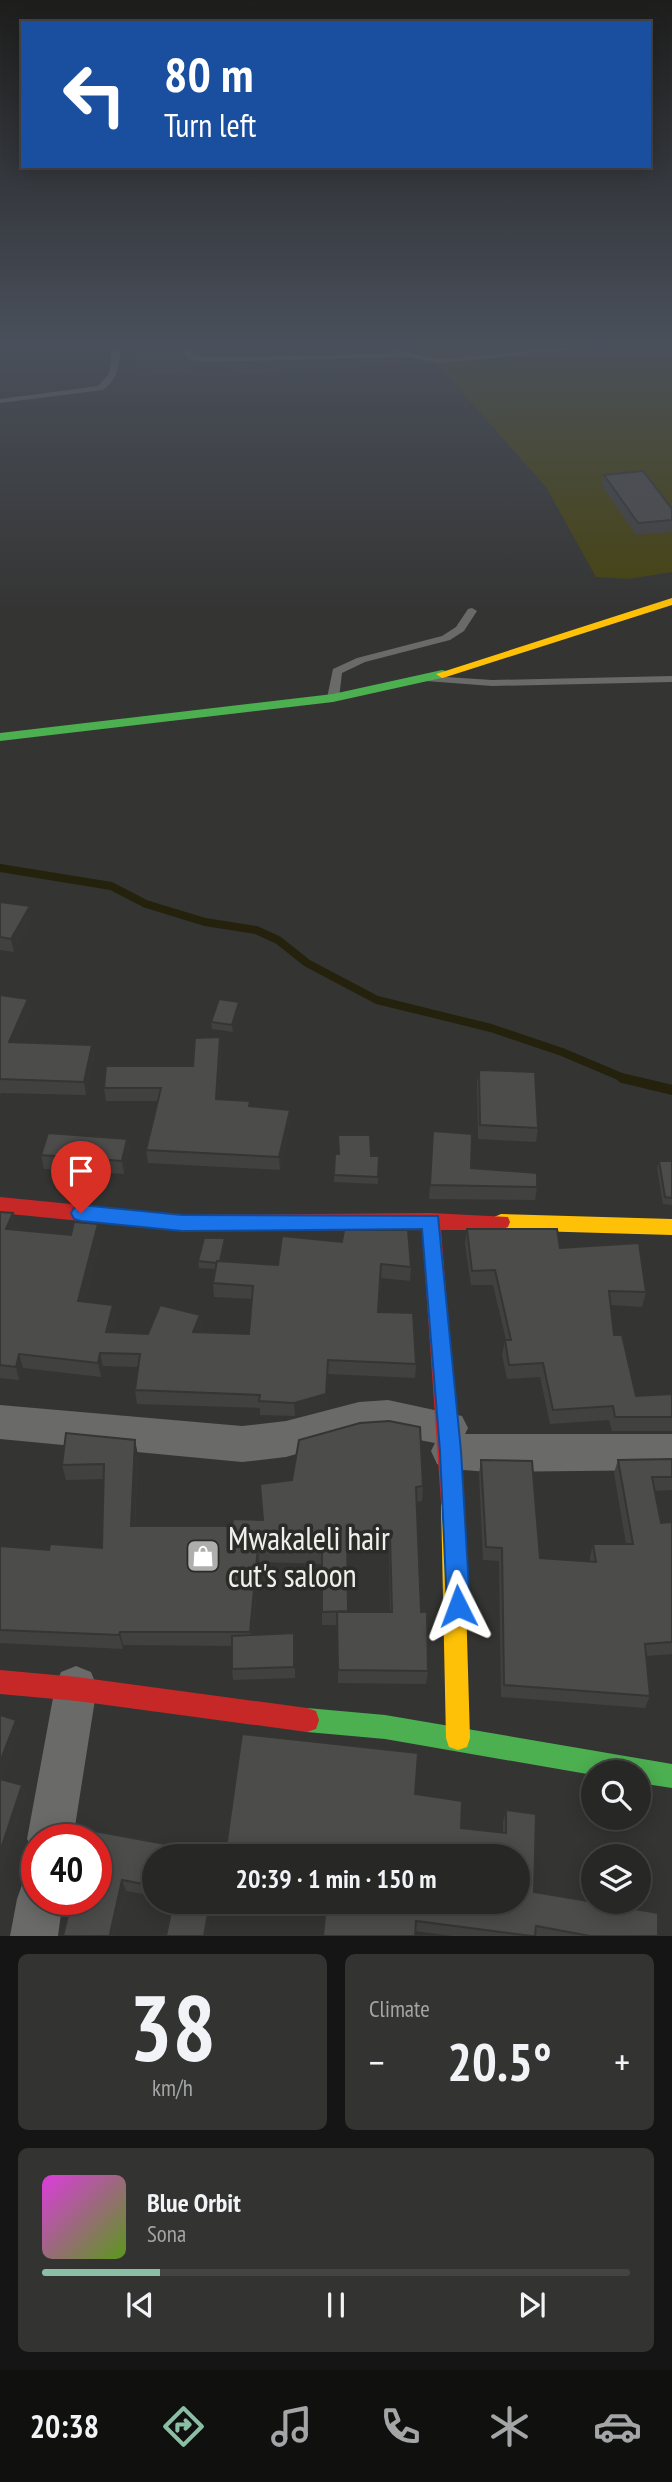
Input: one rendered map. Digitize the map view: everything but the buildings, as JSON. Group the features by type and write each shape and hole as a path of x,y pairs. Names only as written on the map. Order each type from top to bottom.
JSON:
{"street":[{"path":"0,737 333,698 425,679 672,601"},
{"path":"0,1205 182,1223 576,1222 672,1227"},
{"path":"431,1221 449,1439 458,1606 458,1738"},
{"path":"0,1422 242,1444 286,1439 359,1419 388,1417 489,1454 672,1452"},
{"path":"0,1682 76,1687 232,1713 385,1727 672,1776"},
{"path":"53,1824 76,1687"},
{"path":"34,1936 37,1915"}],"lane":[{"path":"333,698 337,671 361,660 446,638 460,629 472,611"},
{"path":"425,679 492,683 672,679"}],"shaded area":[{"path":"498,433 672,433 672,572 628,579 596,577 546,487"},
{"path":"498,433 672,433 672,572 628,579 596,577 546,487"}],"waterway":[{"path":"0,868 111,886 146,904 205,922 256,930 278,940 307,963 377,1000 491,1028 562,1052 626,1079"},
{"path":"626,1079 672,1090"}],"traffic: fast":[{"path":"0,737 333,698 442,674"},
{"path":"307,1720 385,1727 672,1776"}],"traffic: slow":[{"path":"442,674 672,601"},
{"path":"501,1222 672,1227"},
{"path":"452,1503 458,1738"}],"traffic: jam":[{"path":"0,1205 182,1223 501,1222"},
{"path":"431,1221 452,1503"},
{"path":"0,1682 77,1689 307,1720"}],"place":[{"name":"Mwakaleli hair cut's saloon","path":"203,1556"}],"route":[{"path":"81,1213 182,1223 431,1221 450,1451 458,1606"}]}
